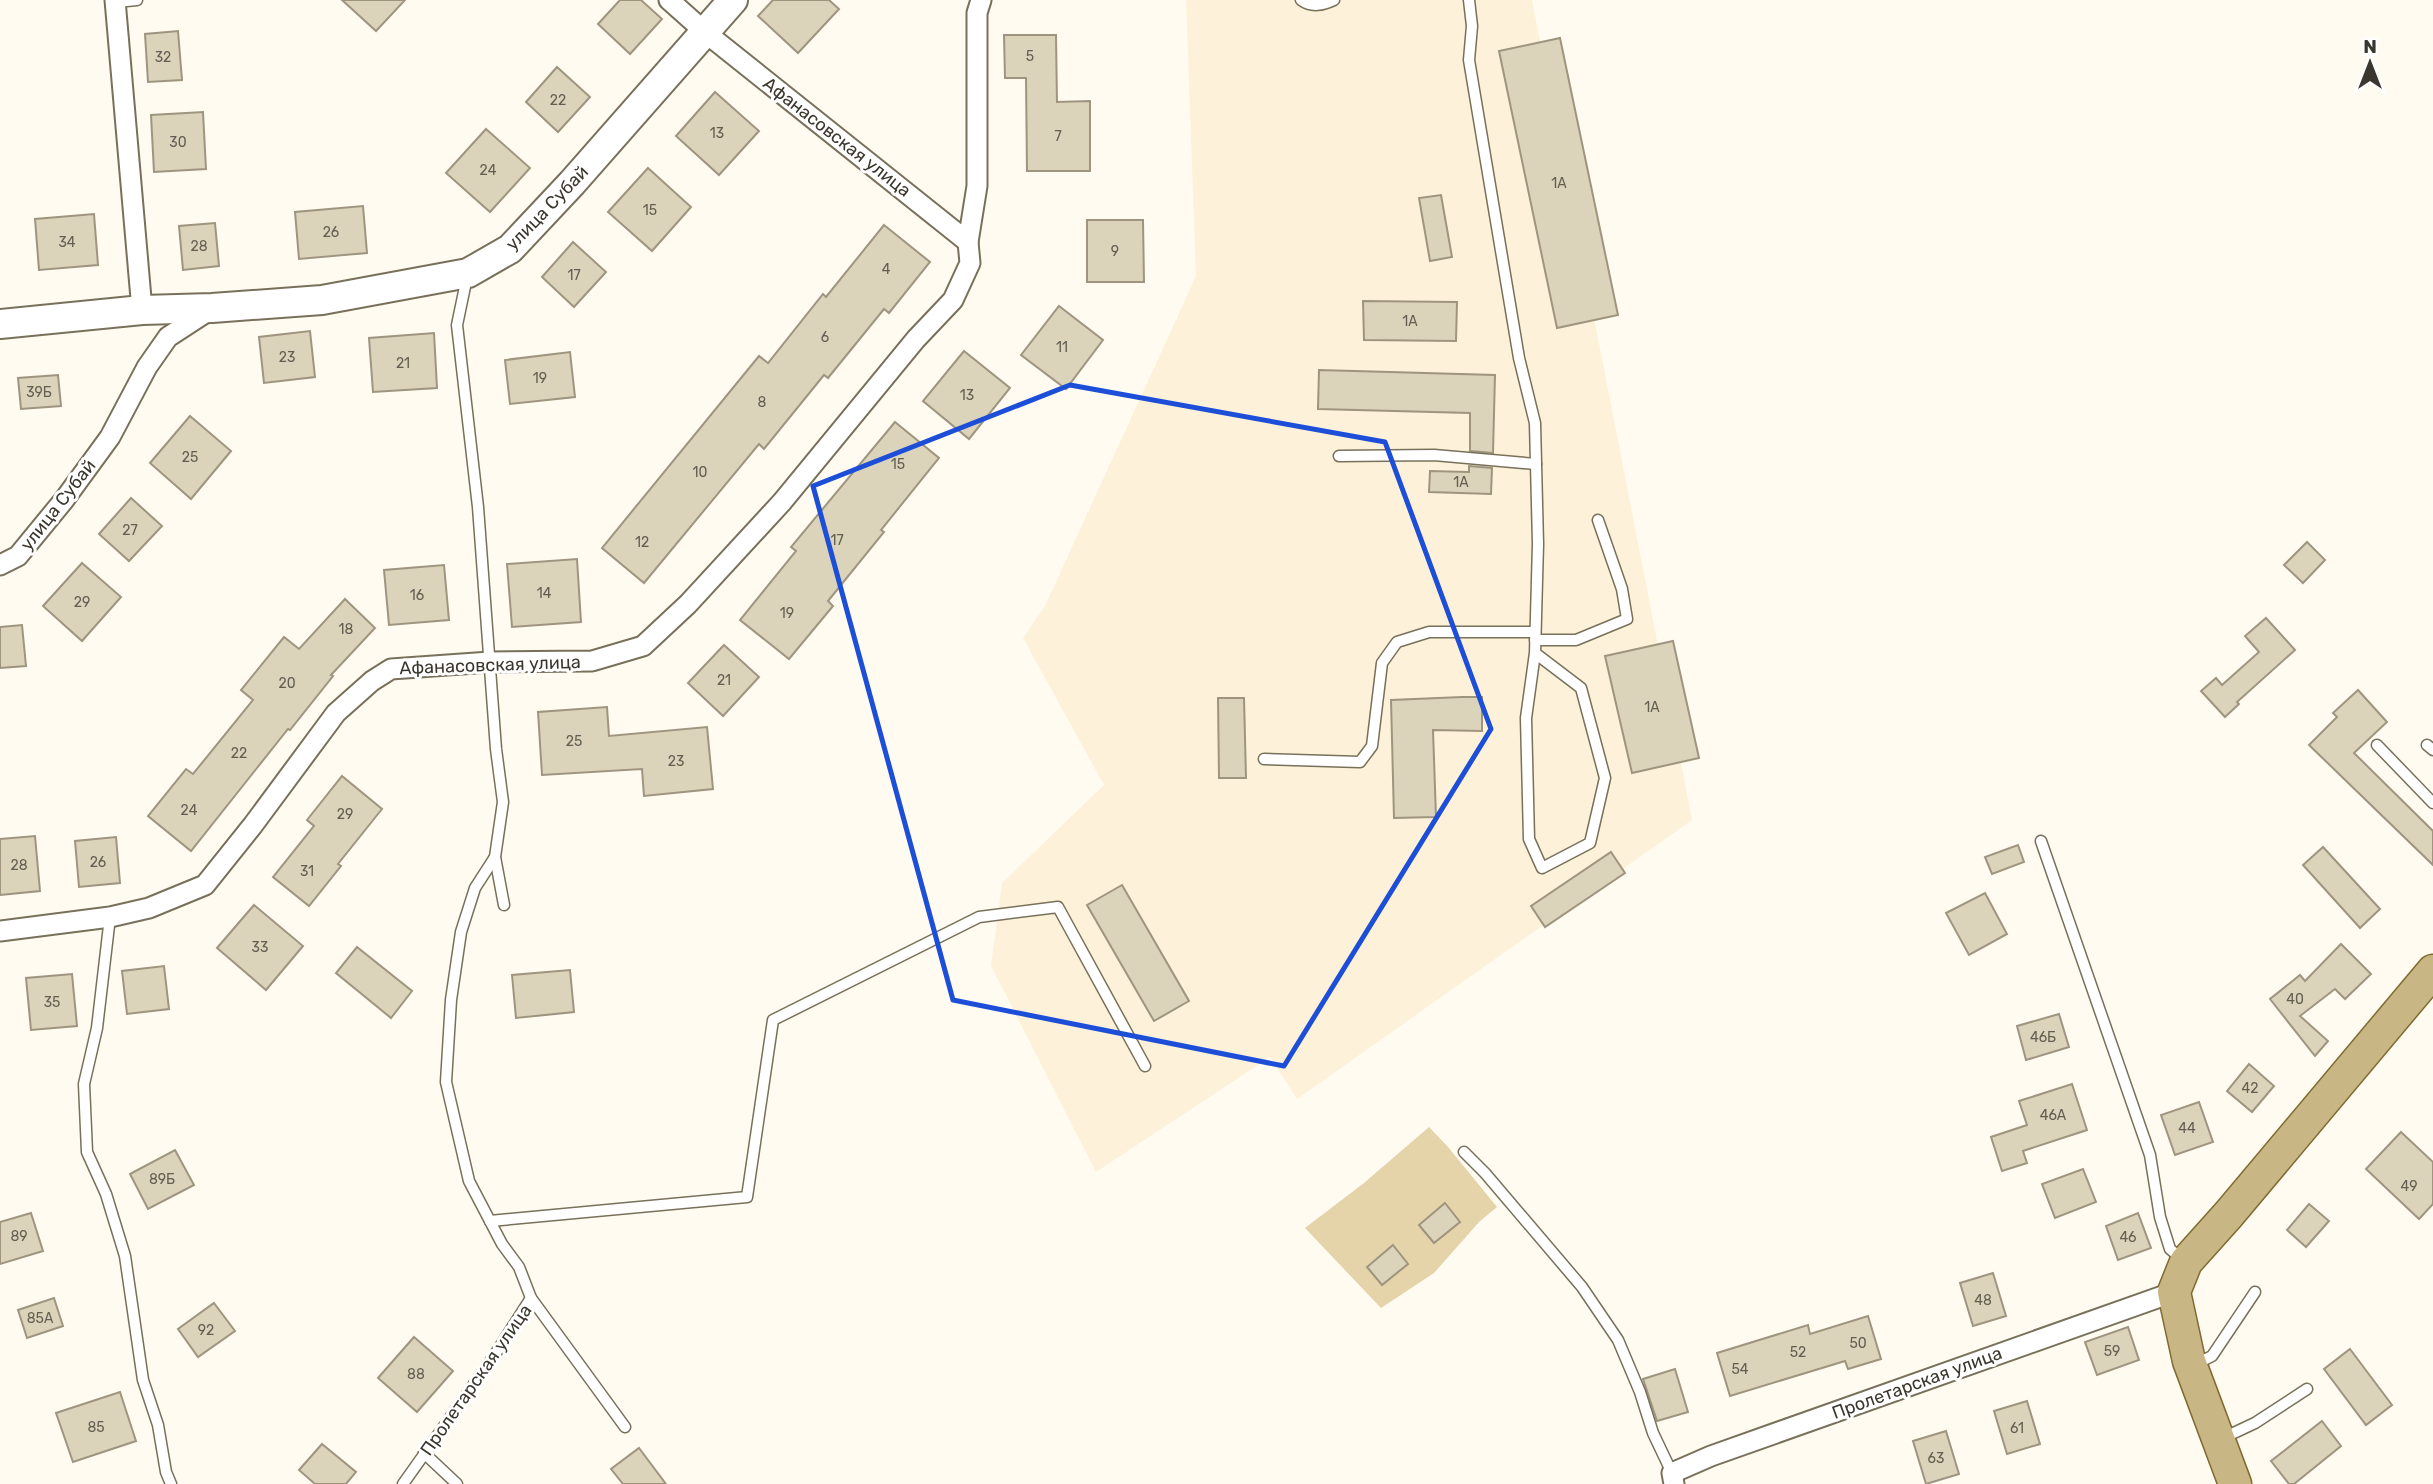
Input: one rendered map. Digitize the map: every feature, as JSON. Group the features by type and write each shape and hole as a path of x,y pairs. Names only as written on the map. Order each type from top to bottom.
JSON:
{"main road":[{"path":"2235,1484 2191,1367 2174,1292 2186,1262 2433,971"}],"street":[{"path":"669,0 706,33"},
{"name":"улица Субай","path":"0,324 142,310 321,300 468,273 510,249 733,0"},
{"name":"Афанасовская улица","path":"0,931 110,917 149,908 205,885 253,825 335,713 372,681 391,669 490,662 592,661 643,646 688,604 782,502 916,338 953,300 970,263 968,242 977,186 977,13 981,0"},
{"path":"115,1 142,310"},
{"name":"Афанасовская улица","path":"706,33 968,242"},
{"name":"улица Субай","path":"0,565 18,556 110,438 147,367 168,337 212,308"},
{"name":"Пролетарская улица","path":"1673,1478 1711,1456 2174,1292"}],"lane":[{"path":"115,1 137,0"},
{"path":"1301,0 1308,5 1334,0"},
{"path":"1469,0 1472,26 1469,61 1519,358 1535,423 1538,544 1535,653 1526,718 1529,839 1542,868 1590,843 1605,778 1581,688 1535,653"},
{"path":"468,273 457,325 478,507 503,803 495,857 504,905"},
{"path":"1339,456 1434,455 1536,464"},
{"path":"1264,759 1360,762 1372,746 1382,663 1396,642 1429,632 1576,640 1628,619 1622,589 1598,520"},
{"path":"2376,745 2433,803"},
{"path":"2041,841 2150,1156 2160,1217 2170,1249 2186,1262"},
{"path":"495,857 475,888 461,932 451,1000 446,1082 469,1181 502,1244 519,1267 531,1298"},
{"path":"490,1221 747,1197 773,1020 979,917 1058,907 1145,1066"},
{"path":"110,917 97,1028 84,1084 87,1152 106,1194 125,1255 143,1380 158,1425 166,1472 171,1484"},
{"path":"1464,1152 1485,1172 1582,1287 1618,1340 1673,1478"},
{"path":"2191,1367 2212,1356 2255,1292"},
{"name":"Пролетарская улица","path":"402,1484 494,1356 531,1298 625,1427"},
{"path":"2219,1440 2255,1423 2307,1389"},
{"path":"424,1453 457,1484"}],"highlighted area":[{"path":"1070,385 1385,442 1491,729 1284,1066 953,1000 813,486"}],"shaded area":[{"path":"1186,0 1532,0 1692,820 1297,1099 1270,1057 1096,1172 991,966 1002,883 1104,785 1023,638 1045,606 1196,276"},
{"path":"1429,1127 1497,1207 1479,1222 1434,1273 1381,1308 1305,1228 1364,1183"}],"building":[{"path":"342,0 405,0 376,31"},
{"path":"620,0 641,0 662,19 630,54 598,24"},
{"path":"773,0 829,0 839,9 798,53 758,16"},
{"path":"178,31 182,80 148,82 145,34"},
{"path":"1004,35 1056,35 1057,102 1090,101 1090,171 1027,171 1026,78 1005,78"},
{"path":"1560,38 1618,315 1557,328 1499,51"},
{"path":"557,67 590,97 558,132 526,102"},
{"path":"715,92 759,131 719,175 676,136"},
{"path":"203,112 206,169 154,172 151,115"},
{"path":"486,129 530,168 490,212 446,173"},
{"path":"648,168 691,207 652,251 608,212"},
{"path":"1441,195 1452,257 1430,261 1419,198"},
{"path":"363,206 367,253 299,259 295,212"},
{"path":"94,214 98,265 39,270 35,219"},
{"path":"1087,220 1143,220 1144,282 1087,282"},
{"path":"215,223 219,266 183,270 179,226"},
{"path":"884,225 930,262 889,313 884,309 828,378 824,375 764,449 759,444 644,583 602,548 759,356 768,363 823,294 826,297"},
{"path":"573,242 606,272 574,307 542,277"},
{"path":"1363,301 1457,302 1456,341 1364,340"},
{"path":"1059,306 1103,340 1066,389 1021,355"},
{"path":"310,331 315,377 264,383 259,337"},
{"path":"434,333 437,388 373,392 369,338"},
{"path":"964,351 1010,388 969,439 923,401"},
{"path":"570,352 575,397 510,404 505,360"},
{"path":"1319,370 1495,375 1493,453 1470,451 1470,413 1318,409"},
{"path":"58,375 61,406 21,409 18,378"},
{"path":"190,416 231,451 191,499 150,463"},
{"path":"895,422 939,458 828,601 833,606 789,659 740,620 796,551 791,547"},
{"path":"1469,466 1492,468 1491,494 1429,492 1430,471 1469,472"},
{"path":"131,498 162,526 129,561 99,534"},
{"path":"2307,542 2325,560 2303,583 2284,565"},
{"path":"577,559 581,622 512,627 507,564"},
{"path":"82,563 121,597 82,641 43,606"},
{"path":"444,565 449,620 389,625 384,570"},
{"path":"345,599 375,628 331,675 333,676 191,851 148,816 186,769 193,774 253,700 241,690 284,637 299,649"},
{"path":"2266,618 2295,650 2237,702 2239,704 2225,717 2201,691 2216,678 2222,685 2259,652 2245,636"},
{"path":"22,625 26,666 0,668 0,627"},
{"path":"1673,641 1699,758 1632,773 1605,656"},
{"path":"724,645 759,677 723,716 688,683"},
{"path":"2358,690 2387,722 2354,753 2433,831 2433,865 2309,745 2337,717 2333,713"},
{"path":"1482,697 1482,731 1433,730 1436,817 1394,818 1391,700"},
{"path":"1218,698 1244,698 1246,778 1219,778"},
{"path":"607,707 609,736 707,727 713,789 644,796 642,769 542,775 538,712"},
{"path":"342,776 382,809 309,906 273,877 314,826 307,820"},
{"path":"35,836 40,891 0,895 0,839"},
{"path":"116,837 120,883 79,887 75,841"},
{"path":"2018,845 2024,862 1992,874 1985,857"},
{"path":"2323,847 2380,909 2360,928 2303,865"},
{"path":"1611,852 1625,873 1545,927 1531,906"},
{"path":"1122,885 1189,1001 1154,1021 1087,905"},
{"path":"1985,893 2007,934 1969,955 1946,913"},
{"path":"254,905 303,946 266,990 217,948"},
{"path":"2341,944 2371,974 2345,999 2335,989 2300,1016 2328,1041 2315,1056 2270,999 2300,975 2305,981"},
{"path":"357,947 412,991 391,1018 336,973"},
{"path":"164,966 169,1009 127,1014 122,971"},
{"path":"570,970 574,1012 516,1018 512,975"},
{"path":"72,974 77,1026 31,1030 26,978"},
{"path":"2059,1014 2069,1047 2026,1060 2017,1026"},
{"path":"2249,1064 2274,1086 2252,1112 2227,1091"},
{"path":"2072,1084 2087,1130 2023,1151 2027,1163 2002,1171 1991,1137 2027,1125 2019,1101"},
{"path":"2199,1102 2213,1142 2175,1155 2161,1115"},
{"path":"2401,1132 2433,1162 2433,1204 2419,1219 2366,1169"},
{"path":"175,1150 194,1185 148,1209 130,1174"},
{"path":"2083,1169 2096,1202 2055,1218 2042,1184"},
{"path":"1445,1203 1460,1222 1434,1243 1419,1225"},
{"path":"2309,1204 2329,1221 2306,1247 2287,1230"},
{"path":"31,1213 43,1251 0,1264 0,1222"},
{"path":"2138,1213 2151,1248 2118,1260 2106,1226"},
{"path":"1393,1245 1408,1264 1382,1285 1367,1267"},
{"path":"1993,1273 2006,1316 1973,1326 1960,1283"},
{"path":"54,1298 63,1326 27,1338 18,1310"},
{"path":"214,1303 235,1331 198,1357 178,1329"},
{"path":"1868,1316 1881,1359 1848,1369 1845,1361 1730,1396 1717,1353 1808,1325 1810,1334"},
{"path":"2128,1327 2139,1360 2097,1375 2085,1342"},
{"path":"414,1337 453,1371 417,1412 378,1378"},
{"path":"2350,1349 2392,1405 2366,1425 2324,1369"},
{"path":"1675,1369 1688,1412 1657,1421 1643,1379"},
{"path":"120,1392 136,1441 73,1462 56,1413"},
{"path":"2027,1401 2040,1444 2007,1454 1994,1411"},
{"path":"2322,1421 2341,1446 2294,1484 2289,1484 2271,1461"},
{"path":"1946,1431 1959,1474 1926,1484 1913,1441"},
{"path":"322,1444 356,1472 346,1484 315,1484 299,1470"},
{"path":"639,1448 666,1484 623,1484 611,1469"}]}
